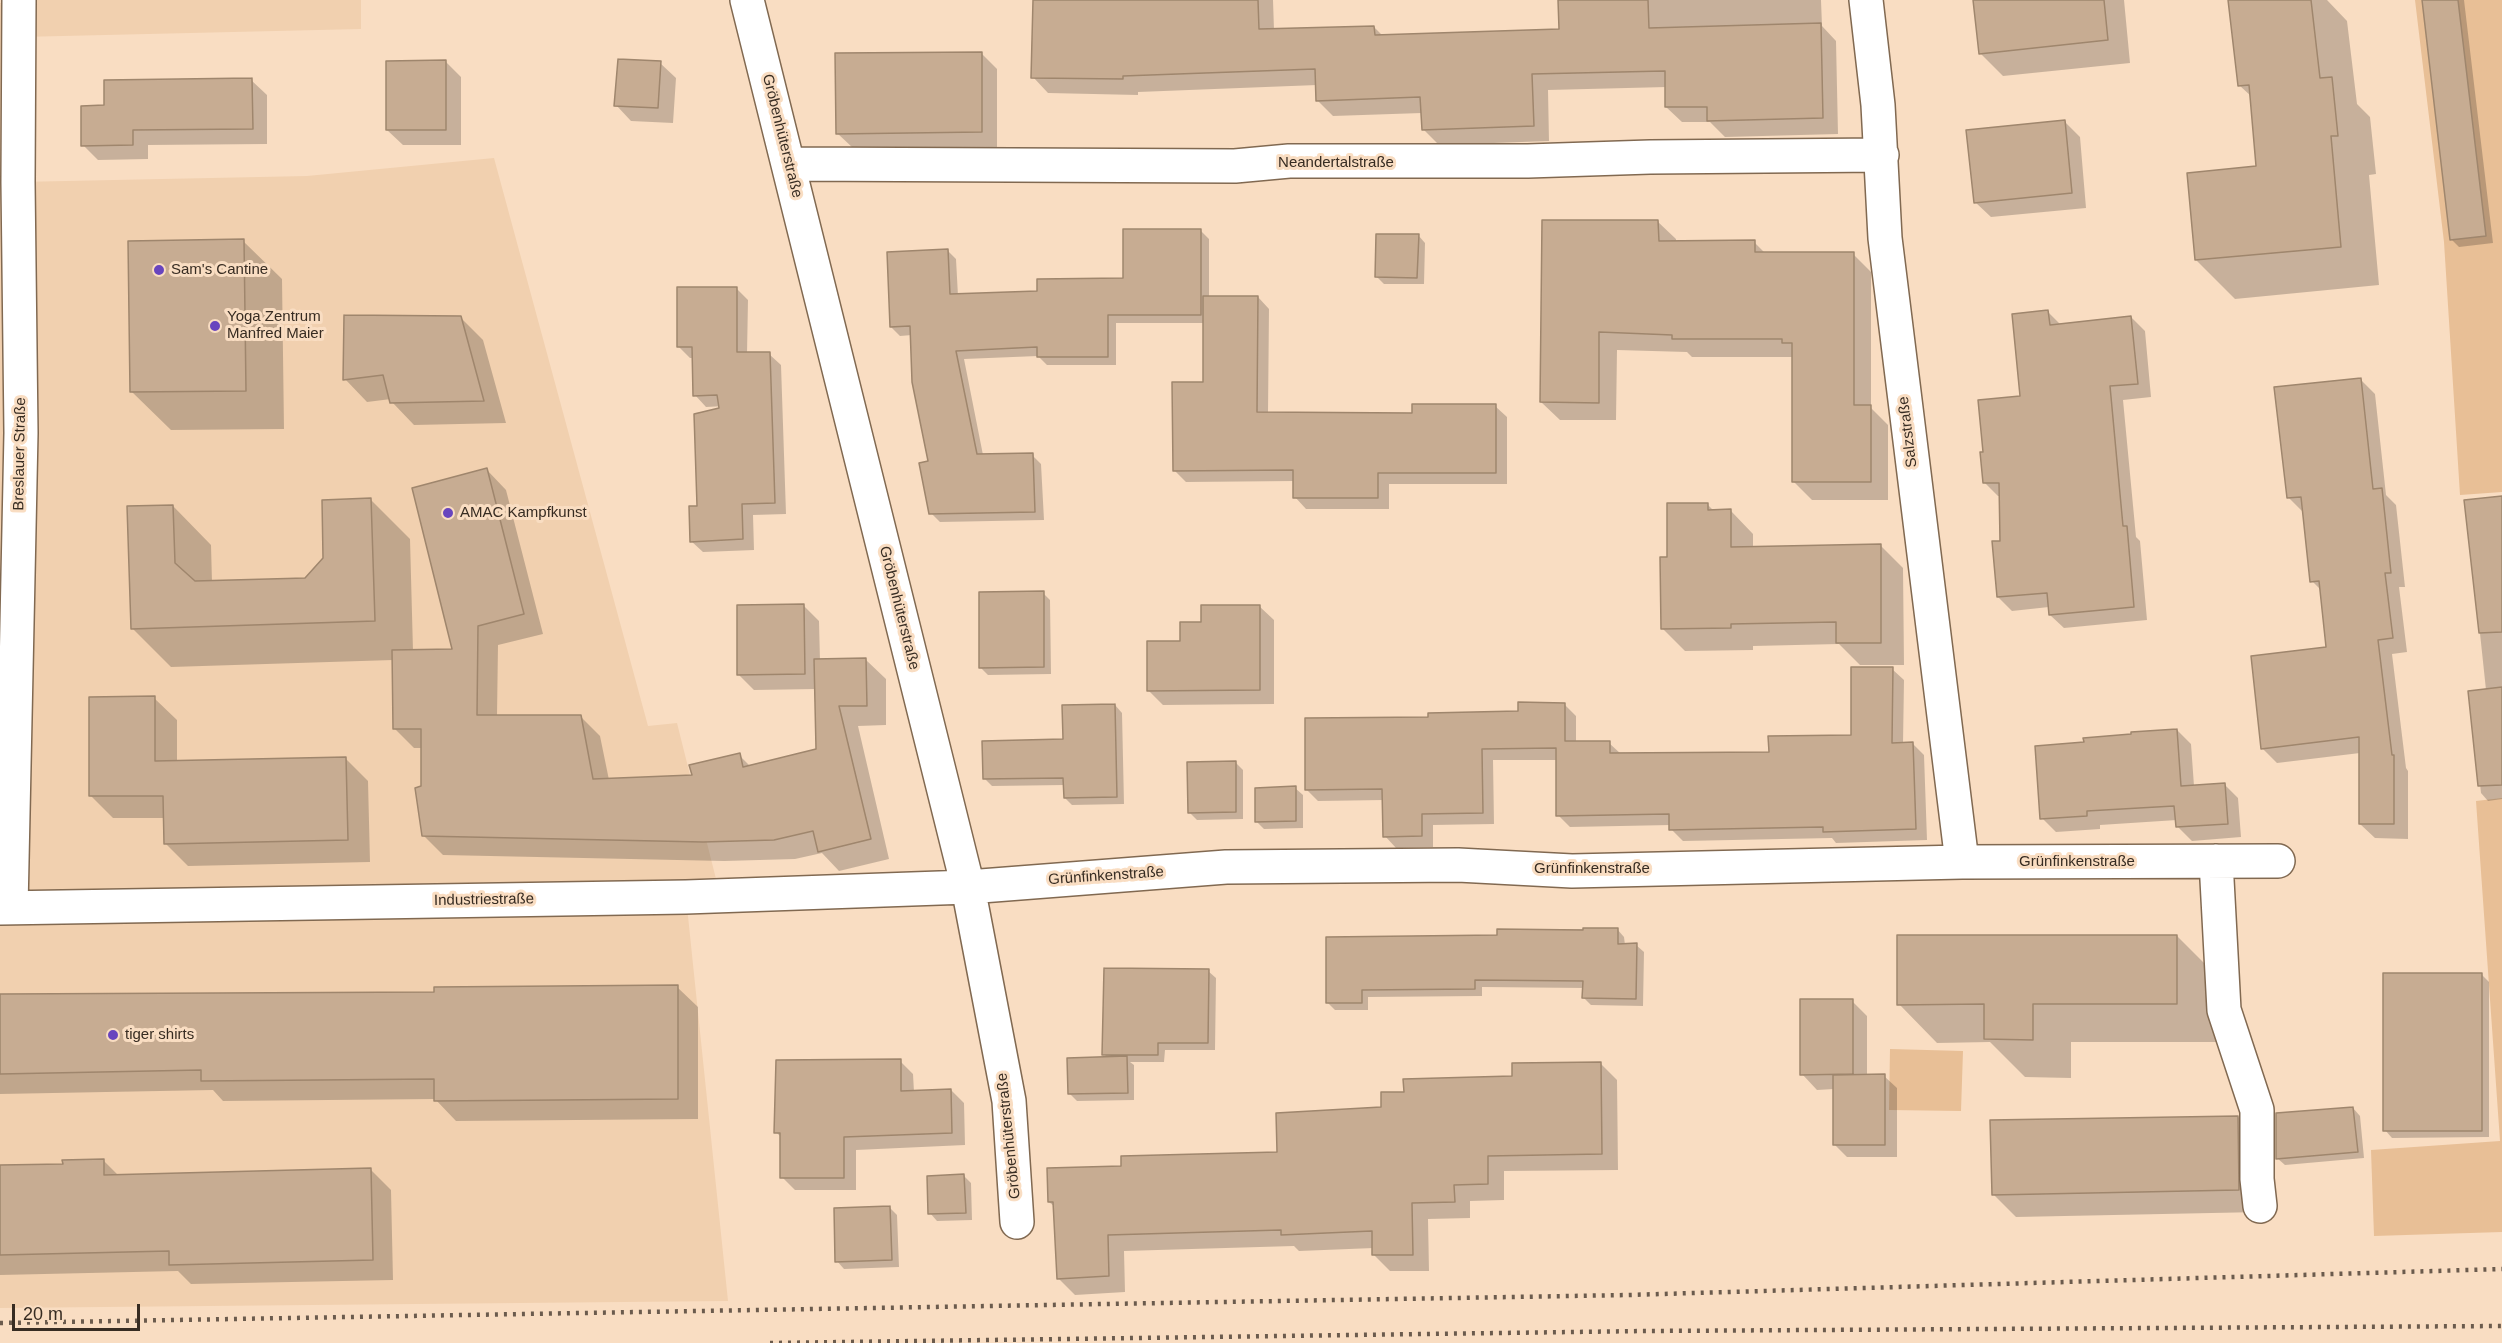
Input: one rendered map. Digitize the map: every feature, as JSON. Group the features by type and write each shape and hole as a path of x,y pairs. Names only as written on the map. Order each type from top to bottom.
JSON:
{"street":[{"name":"Breslauer Straße","path":"5,908 21,433 18,182 19,0"},
{"name":"Gröbenhüterstraße","path":"747,0 968,887 1009,1101 1017,1222"},
{"name":"Salzstraße","path":"1866,0 1882,155 1885,238 1962,862"},
{"name":"Neandertalstraße","path":"789,164 1235,166 1289,161 1517,162 1661,157 1882,155"},
{"path":"2216,861 2224,1010 2257,1110 2257,1179 2260,1206"},
{"name":"Grünfinkenstraße","path":"968,887 1226,867 1458,865 1572,871 1962,862 2278,861"},
{"name":"Industriestraße","path":"5,908 686,897 968,887"}],"shaded area":[{"path":"19,0 361,0 361,29 20,37 18,182 307,176 494,158 648,726 677,723 720,895 686,897 728,1301 0,1308 0,3 19,4"},
{"path":"2415,0 2502,0 2502,492 2460,495 2444,242"},
{"path":"2502,798 2502,1232 2374,1236 2371,1150 2500,1141 2476,801"},
{"path":"1890,1049 1963,1051 1961,1111 1889,1110"}],"building":[{"path":"1033,0 1258,0 1259,29 1374,26 1375,35 1559,29 1558,0 1648,0 1649,28 1821,23 1823,118 1707,121 1707,107 1665,107 1665,71 1532,74 1534,126 1422,130 1420,97 1316,101 1315,69 1123,76 1123,79 1031,78"},
{"path":"1973,0 2104,0 2108,40 1979,54"},
{"path":"2228,0 2311,0 2320,78 2332,77 2338,136 2331,136 2341,247 2195,260 2187,173 2256,166 2249,85 2238,86"},
{"path":"2422,0 2458,0 2486,236 2450,240"},
{"path":"982,52 982,132 836,134 835,53"},
{"path":"618,59 661,61 658,108 614,106"},
{"path":"446,60 446,130 386,130 386,61"},
{"path":"252,78 253,129 133,130 133,145 81,146 81,106 104,105 104,80"},
{"path":"2065,120 2072,193 1974,203 1966,130"},
{"path":"1542,220 1658,220 1659,241 1755,240 1755,252 1854,252 1854,405 1871,405 1871,482 1792,482 1792,343 1782,343 1782,339 1672,339 1672,335 1599,332 1599,403 1540,402"},
{"path":"1123,229 1201,229 1201,315 1108,315 1108,357 1037,357 1037,347 956,351 977,454 1033,453 1035,512 929,514 919,463 928,461 912,382 910,326 890,327 887,252 948,249 950,294 1037,291 1037,279 1123,278"},
{"path":"1376,234 1419,234 1417,278 1375,277"},
{"path":"244,239 246,391 130,392 128,241"},
{"path":"677,287 737,287 737,352 770,352 775,503 742,504 743,539 690,542 689,506 697,506 694,414 719,408 717,395 693,396 692,347 677,347"},
{"path":"1203,296 1258,296 1257,412 1412,413 1412,404 1496,404 1496,473 1378,473 1378,498 1293,498 1293,470 1173,471 1172,382 1203,382"},
{"path":"2048,310 2050,325 2131,316 2138,384 2110,386 2123,526 2127,526 2134,607 2049,615 2047,593 1997,597 1992,541 2000,541 1999,483 1983,483 1980,452 1983,452 1978,400 2020,396 2012,314"},
{"path":"344,315 461,316 484,401 390,403 383,375 343,380"},
{"path":"2361,378 2373,489 2382,488 2391,573 2385,573 2393,638 2378,640 2392,755 2394,755 2394,824 2359,824 2359,737 2261,749 2251,656 2326,647 2319,581 2310,582 2301,497 2287,498 2274,387"},
{"path":"487,468 524,614 478,626 477,715 581,715 593,779 692,775 689,765 740,753 743,767 816,749 814,659 866,658 867,706 839,706 871,839 818,852 813,831 774,840 703,842 422,836 415,788 421,786 421,729 393,729 392,650 452,649 412,488"},
{"path":"2502,496 2502,632 2479,633 2464,500"},
{"path":"371,498 375,621 131,629 127,506 173,505 175,563 195,581 305,578 323,558 322,500"},
{"path":"1667,503 1708,503 1708,510 1731,509 1731,547 1881,544 1881,643 1836,643 1836,622 1731,624 1731,628 1661,629 1660,557 1667,557"},
{"path":"1044,591 1044,667 979,668 979,592"},
{"path":"804,604 805,674 737,675 737,605"},
{"path":"1201,605 1260,605 1260,690 1147,691 1147,641 1180,641 1180,622 1201,622"},
{"path":"1851,667 1893,667 1892,743 1913,742 1916,829 1823,832 1823,827 1669,830 1669,814 1556,816 1556,748 1482,749 1483,813 1422,814 1422,836 1383,837 1382,789 1305,790 1305,718 1428,717 1428,713 1518,711 1518,702 1565,703 1565,741 1610,741 1610,753 1769,752 1768,736 1851,735"},
{"path":"2502,687 2502,785 2478,786 2468,691"},
{"path":"155,696 155,761 346,757 348,840 164,844 163,796 89,796 89,697"},
{"path":"1115,704 1117,797 1064,798 1063,778 983,779 982,741 1063,739 1062,705"},
{"path":"2177,729 2181,786 2225,783 2228,824 2176,827 2174,806 2087,811 2087,816 2040,819 2035,746 2084,742 2083,738 2131,734 2131,732"},
{"path":"1236,761 1236,812 1188,813 1187,762"},
{"path":"1296,786 1296,821 1255,822 1255,788"},
{"path":"1583,928 1618,928 1618,944 1637,943 1636,999 1582,998 1583,981 1475,980 1475,989 1362,990 1362,1003 1326,1003 1326,937 1497,935 1497,929 1583,930"},
{"path":"1897,935 2177,935 2177,1004 2033,1004 2033,1040 1984,1039 1984,1004 1897,1005"},
{"path":"1104,968 1209,969 1208,1043 1158,1043 1158,1055 1102,1055"},
{"path":"2383,973 2482,973 2482,1131 2383,1131"},
{"path":"678,985 678,1099 434,1101 434,1079 201,1081 201,1070 0,1074 0,994 434,992 434,987"},
{"path":"1800,999 1853,999 1853,1074 1800,1075"},
{"path":"1127,1056 1128,1093 1068,1094 1067,1058"},
{"path":"901,1059 901,1091 951,1089 952,1133 844,1137 844,1178 780,1178 780,1133 774,1133 776,1060"},
{"path":"1601,1062 1602,1154 1488,1156 1488,1184 1454,1185 1455,1202 1412,1203 1413,1255 1372,1255 1372,1231 1281,1235 1281,1230 1108,1235 1109,1276 1057,1279 1053,1202 1048,1202 1047,1168 1121,1166 1121,1156 1277,1152 1276,1113 1381,1107 1381,1092 1404,1092 1403,1079 1512,1076 1512,1063"},
{"path":"1885,1074 1885,1145 1833,1145 1833,1075"},
{"path":"2353,1107 2358,1152 2276,1159 2276,1113"},
{"path":"2238,1116 2239,1190 1992,1195 1990,1120"},
{"path":"104,1159 104,1175 371,1168 373,1260 169,1265 169,1251 0,1255 0,1165 63,1164 62,1160"},
{"path":"964,1174 966,1213 928,1214 927,1176"},
{"path":"890,1206 892,1260 835,1262 834,1208"}],"railway":[{"path":"0,1323 1628,1295 2502,1269"},
{"path":"770,1343 1645,1331 2502,1326"}],"place":[{"name":"Sam's Cantine","path":"159,270"},
{"name":"Yoga Zentrum Manfred Maier","path":"215,326"},
{"name":"AMAC Kampfkunst","path":"448,513"},
{"name":"tiger shirts","path":"113,1035"}]}
